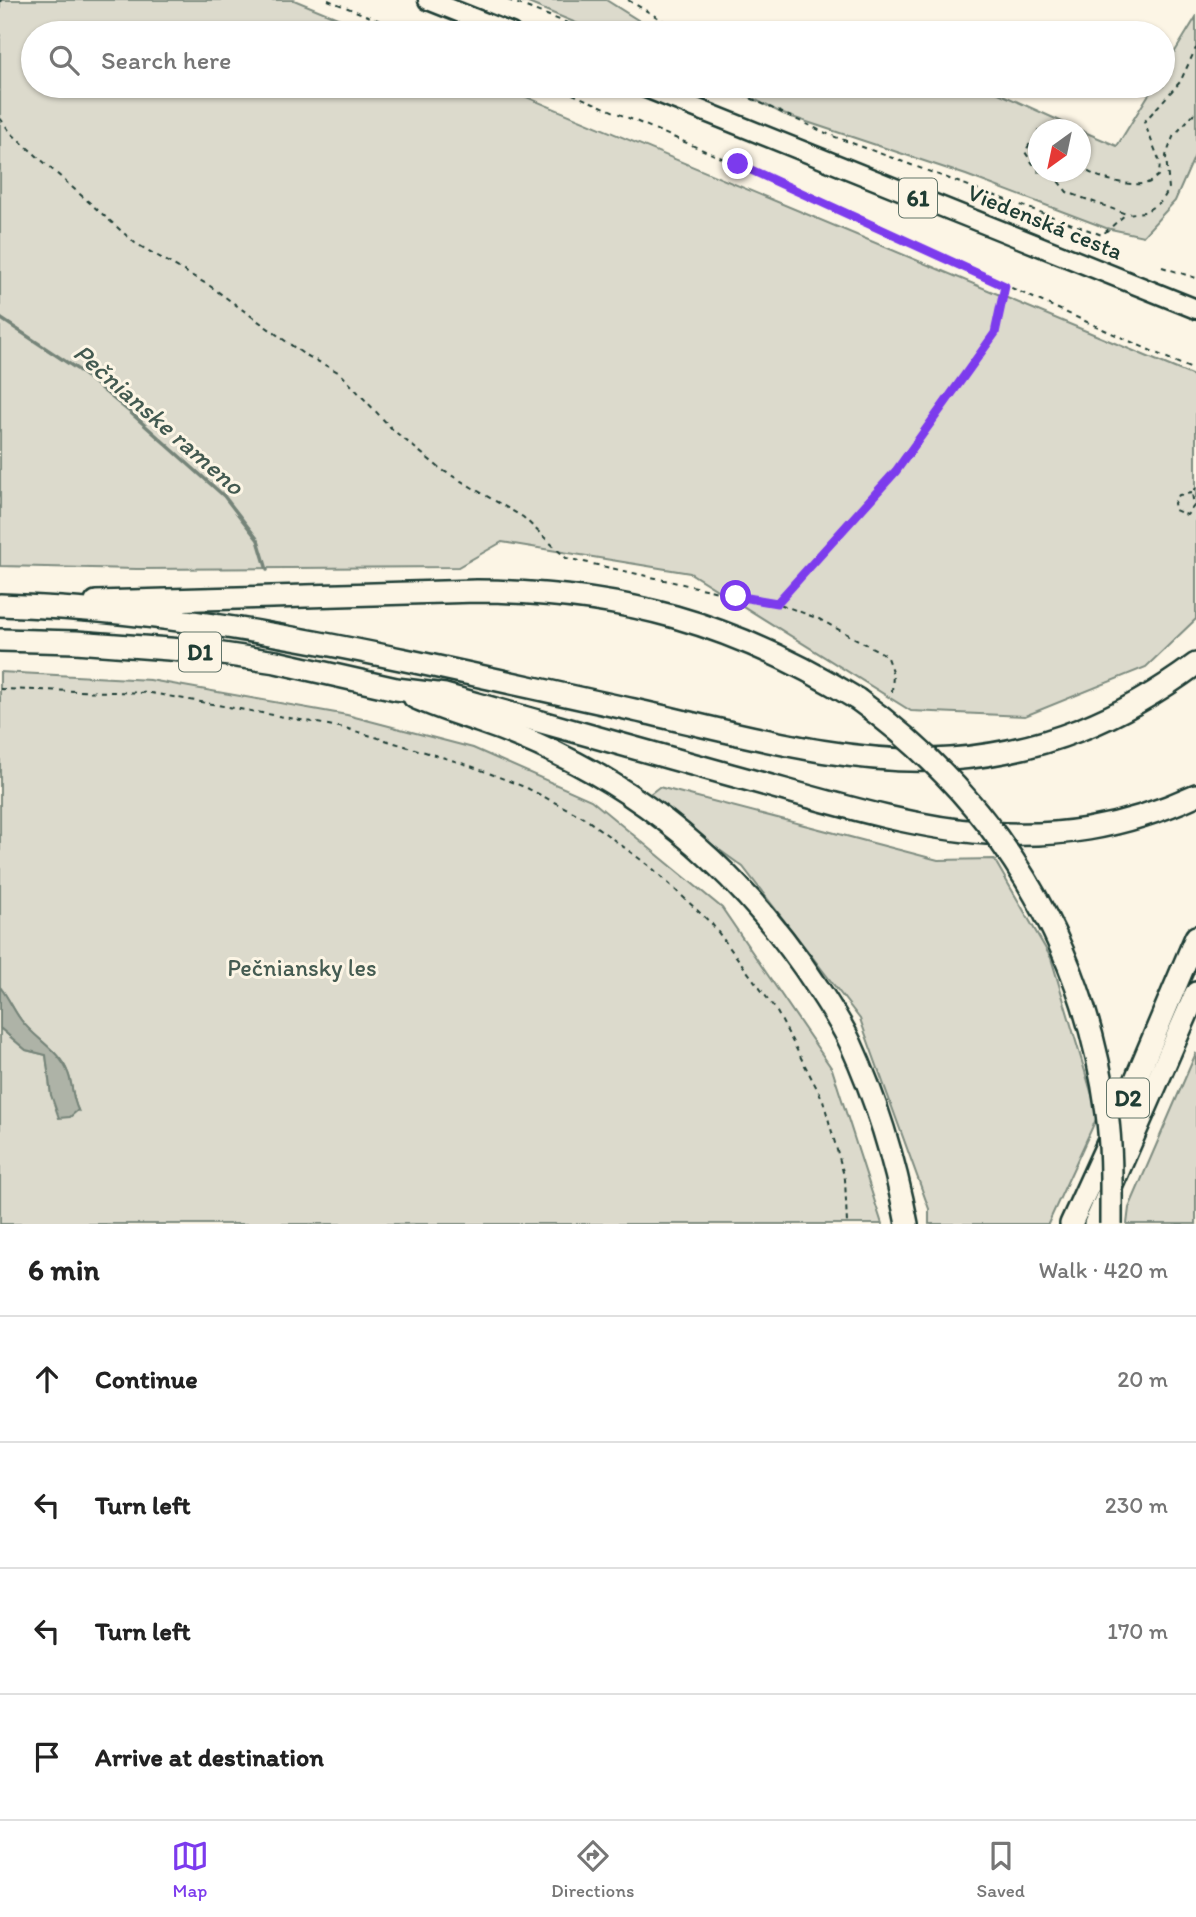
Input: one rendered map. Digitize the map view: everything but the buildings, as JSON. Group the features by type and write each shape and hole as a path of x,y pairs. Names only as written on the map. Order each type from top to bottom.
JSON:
{"highway":[{"path":"48,606 129,600 477,591 567,595 633,606 704,624 791,661 857,699 909,739 956,785 998,836 1018,866 1052,929 1079,992 1098,1058 1112,1166 1111,1224"},
{"path":"0,605 48,606 182,620 274,634 814,749 917,760 983,756 1087,729 1142,701 1196,664"},
{"name":"D1","path":"0,640 111,644 209,652 276,662 396,689"},
{"path":"396,689 445,695 869,813 944,830 1009,835 1075,832 1132,820 1191,798"},
{"path":"396,689 442,710 520,737 576,763 646,806 682,834 736,883 801,961 849,1041 884,1130 907,1224"},
{"name":"D2","path":"1071,1224 1196,937"},
{"name":"D2","path":"1095,1224 1196,993"}],"main road":[{"path":"428,0 481,21"},
{"name":"Viedenská cesta","path":"671,98 1196,309"}],"path":[{"path":"328,0 380,21"},
{"path":"508,0 562,21"},
{"path":"628,0 664,21"},
{"path":"1175,88 1196,48"},
{"path":"582,98 738,164 1196,372"},
{"path":"750,98 830,135 1102,234 1126,214"},
{"path":"1091,173 1133,184 1149,182 1159,175 1160,162 1144,122 1166,98"},
{"path":"1059,182 1067,191 1126,214 1145,212 1162,201 1169,189 1166,156 1173,137 1196,111"},
{"path":"0,118 11,133 135,243 210,286 302,353 340,373 393,430 442,470 523,517 566,558 777,603 819,619 886,655 893,674 892,692"},
{"path":"1162,267 1196,278"},
{"path":"777,603 903,461 995,333 1005,286"},
{"path":"1192,494 1179,495 1174,503 1175,510 1187,515 1194,506 1192,494 1196,488"},
{"path":"0,689 151,693 345,728 468,765 527,788 583,817 652,868 712,923 776,1010 823,1100 845,1179 847,1224"}],"green space":[{"path":"0,0 294,0 345,21 21,21 21,98 529,98 1196,377 1196,619 1146,667 1025,716 911,711 690,573 502,542 458,567 137,569 0,566"},
{"path":"521,0 606,0 640,21 571,21"},
{"path":"1196,17 1196,153 1175,201 1143,236 1106,228 966,175 783,114 752,98 1010,98 1057,119 1028,119 1028,182 1091,182 1091,134 1117,146 1147,98 1175,98 1175,51"},
{"name":"Pečniansky les","path":"0,672 150,680 347,715 473,748 591,800 722,908 832,1069 882,1224 0,1224 0,1028 26,1050 46,1055 51,1095 78,1110 64,1065 21,1020 0,987"},
{"path":"659,787 938,860 994,859 1051,958 1098,1115 1048,1224 929,1224 929,1209 860,1019 743,867 646,797"},
{"path":"1196,1053 1196,1224 1127,1224 1129,1208"}],"shaded area":[{"path":"0,987 21,1020 64,1065 78,1110 70,1117 59,1118 51,1095 46,1055 26,1050 0,1028"}],"waterway":[{"name":"Pečnianske rameno","path":"0,318 77,369 224,496 258,540 267,570"}],"route":[{"path":"736,596 777,603 896,471 995,333 1005,286 738,164"}]}
